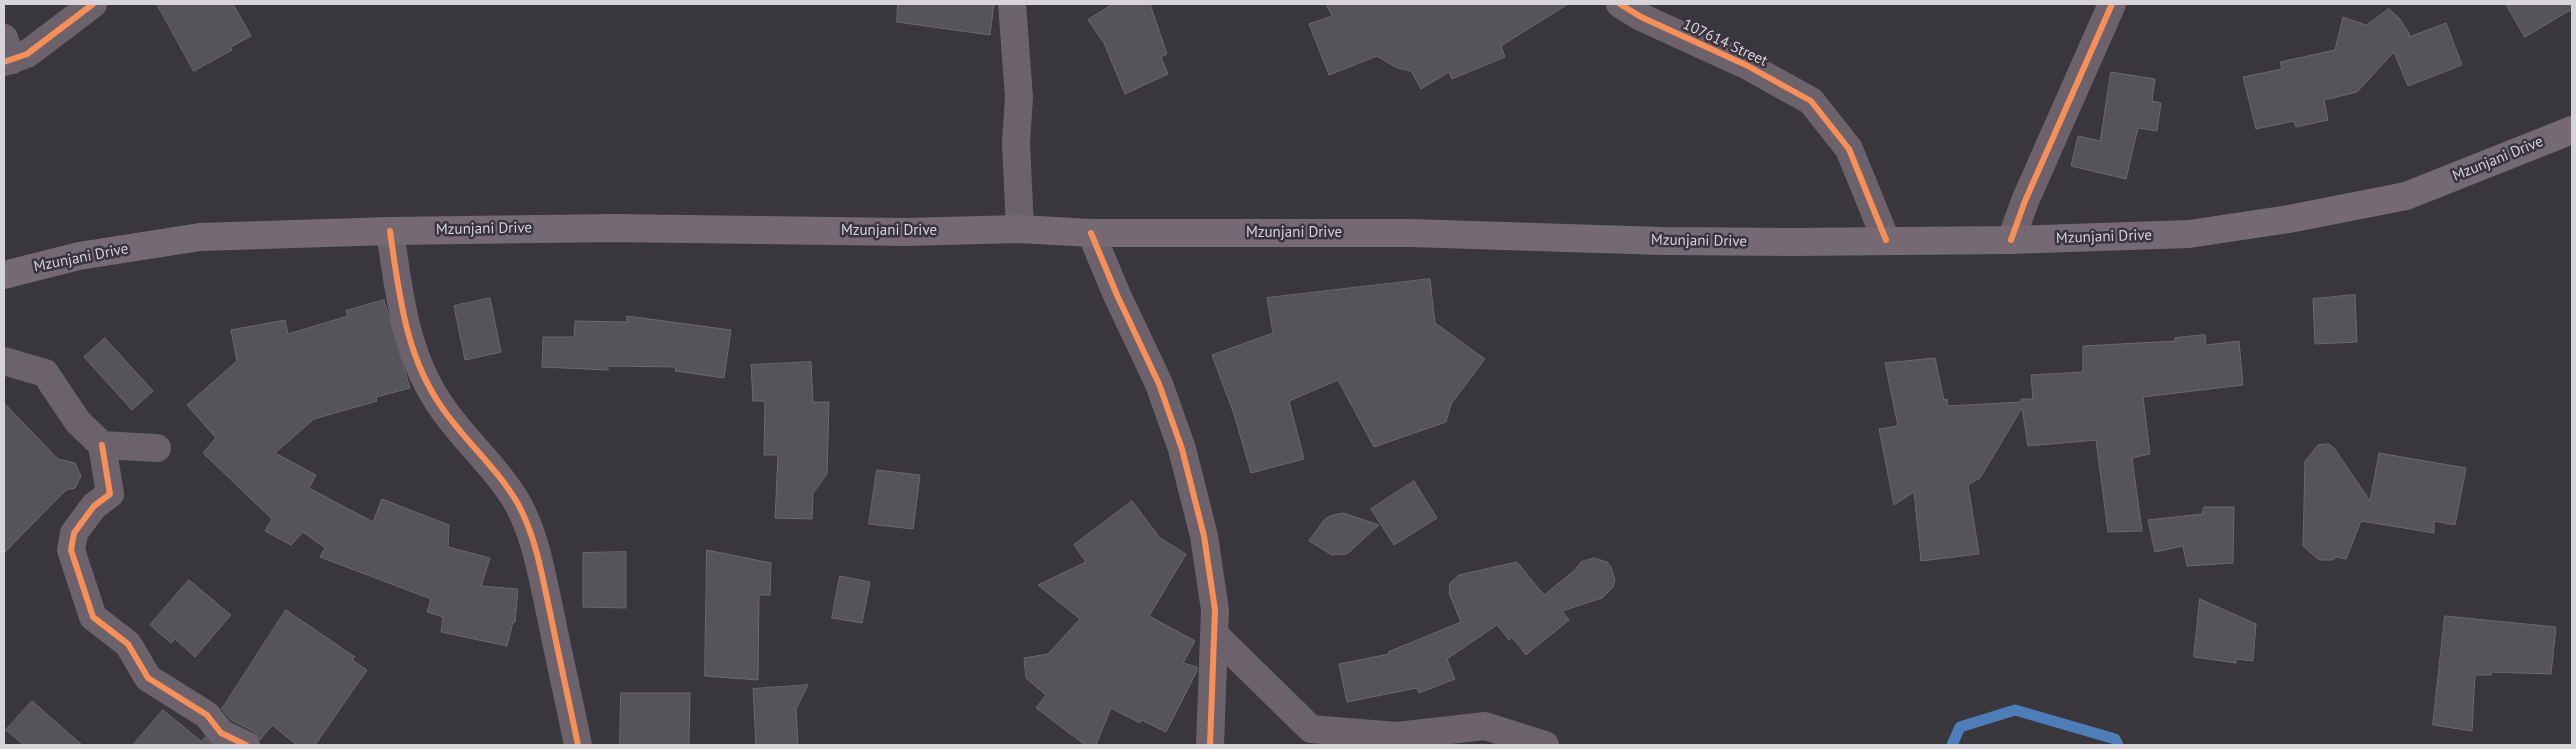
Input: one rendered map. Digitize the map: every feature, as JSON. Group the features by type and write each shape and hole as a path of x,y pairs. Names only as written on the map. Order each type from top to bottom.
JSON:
{"main road":[{"name":"Mzunjani Drive","path":"4,275 79,256 200,237 390,230 613,228 905,232 1020,229 1092,233 1410,233 1662,241 2011,240 2189,234 2406,196 2572,130"}],"street":[{"path":"7,53 27,54 93,4"},
{"path":"1012,4 1019,97 1016,143 1020,229"},
{"name":"107614 Street","path":"1620,4 1641,17 1746,65 1811,101 1849,149 1886,240"},
{"path":"2011,240 2025,201 2112,4"},
{"path":"390,230 398,288 415,362 443,411 497,474 518,503 533,538 578,745"},
{"path":"1092,233 1117,295 1159,384 1182,449 1204,536 1214,610 1210,745"},
{"path":"4,361 45,373 78,422 102,445 110,494 94,506 74,533 71,550 93,618 128,644 148,678 207,715 221,733 246,745"},
{"path":"102,445 157,448"},
{"path":"1214,634 1311,730 1397,736 1485,726 1545,745"}],"building":[{"path":"157,4 233,4 251,36 231,47 232,50 194,71"},
{"path":"898,4 994,4 990,35 897,22"},
{"path":"1113,4 1150,4 1167,54 1161,57 1168,74 1125,94 1104,43 1088,20"},
{"path":"1326,4 1568,4 1501,46 1505,57 1452,79 1449,72 1421,89 1411,71 1397,68 1377,56 1329,75 1309,24 1332,16"},
{"path":"2506,4 2572,4 2572,9 2525,37"},
{"path":"2389,9 2399,18 2410,35 2409,37 2446,23 2462,65 2408,86 2394,52 2357,92 2324,100 2328,120 2296,127 2294,121 2256,129 2243,77 2282,69 2280,62 2335,50 2343,17 2366,25"},
{"path":"2111,72 2155,79 2152,101 2161,103 2157,131 2138,128 2126,179 2071,166 2078,136 2100,141"},
{"path":"1430,279 1435,323 1485,359 1451,404 1446,422 1374,447 1338,380 1289,401 1304,459 1251,473 1234,414 1212,355 1273,333 1267,298"},
{"path":"2355,295 2357,342 2315,344 2313,299"},
{"path":"490,298 501,352 465,360 454,306"},
{"path":"384,300 410,388 376,397 377,401 314,419 275,453 316,475 309,488 373,522 382,499 449,525 448,547 490,558 481,586 518,589 515,622 513,622 507,646 441,632 443,617 427,612 431,599 320,557 325,548 303,532 291,545 265,531 272,519 203,453 216,438 187,405 237,361 231,330 285,320 288,334 348,316 346,311"},
{"path":"627,316 731,330 724,378 675,371 676,367 608,366 608,370 542,367 543,337 574,337 575,321 627,322"},
{"path":"2205,335 2206,345 2239,341 2243,385 2143,397 2150,454 2132,458 2142,531 2108,532 2096,440 2028,446 2022,408 1980,478 1968,485 1979,554 1921,561 1914,492 1894,505 1879,429 1898,426 1885,363 1935,358 1944,400 1947,399 1948,406 2021,402 2021,399 2033,399 2031,375 2083,372 2083,346 2176,341 2175,338"},
{"path":"105,338 153,391 132,410 84,357"},
{"path":"811,362 813,402 829,402 827,474 813,493 812,519 775,518 778,455 764,455 765,401 753,401 751,365"},
{"path":"4,403 58,459 75,463 81,476 75,488 66,490 4,553"},
{"path":"2329,444 2334,448 2370,501 2379,453 2466,468 2455,525 2434,521 2434,533 2361,521 2346,559 2337,557 2333,560 2319,560 2303,546 2305,461 2318,445"},
{"path":"877,470 920,475 913,529 869,524"},
{"path":"1414,481 1437,518 1394,545 1371,509"},
{"path":"1132,501 1160,538 1186,554 1149,616 1195,641 1183,663 1197,667 1197,671 1166,732 1141,720 1140,723 1111,708 1096,745 1085,745 1036,708 1046,695 1026,678 1024,658 1048,654 1080,619 1038,585 1086,562 1074,545"},
{"path":"2204,507 2234,507 2233,563 2187,566 2183,546 2155,552 2148,520 2202,514"},
{"path":"1343,513 1379,525 1347,554 1332,555 1309,541 1324,520 1330,516"},
{"path":"707,550 771,563 770,595 759,595 758,680 705,676"},
{"path":"626,552 626,608 583,607 583,553"},
{"path":"1594,558 1607,562 1611,567 1615,580 1613,587 1602,598 1562,611 1569,620 1526,655 1512,637 1509,640 1497,625 1447,659 1455,679 1419,693 1417,688 1347,702 1339,664 1389,654 1388,652 1461,622 1449,593 1450,583 1459,575 1517,562 1544,595 1575,570 1581,562"},
{"path":"840,576 870,582 862,623 832,618"},
{"path":"189,580 231,615 195,657 175,639 171,643 150,625"},
{"path":"2200,599 2256,624 2253,661 2236,659 2236,663 2194,657"},
{"path":"286,610 355,657 352,660 367,670 315,745 297,745 272,725 260,740 253,731 231,720 222,709"},
{"path":"2445,616 2556,627 2551,674 2492,672 2491,675 2475,675 2472,731 2433,725"},
{"path":"808,685 796,709 798,745 756,745 753,689"},
{"path":"621,693 690,693 689,745 620,745"},
{"path":"32,701 82,745 24,745 6,730"},
{"path":"163,710 202,742 205,737 212,745 133,745"}],"waterway":[{"path":"1952,745 1960,727 2015,710 2115,739 2118,745"}],"cycle path":[{"path":"4,62 27,54 93,4"},
{"path":"1620,4 1641,17 1746,65 1811,101 1849,149 1886,240"},
{"path":"2011,240 2025,201 2112,4"},
{"path":"390,231 401,301 412,346 420,368 430,389 443,409 510,491 518,504 534,543 578,745"},
{"path":"1091,233 1117,295 1159,384 1182,449 1204,536 1215,610 1210,745"},
{"path":"102,445 110,494 94,506 74,533 71,550 93,617 128,644 148,678 207,715 221,733 246,745"}]}
